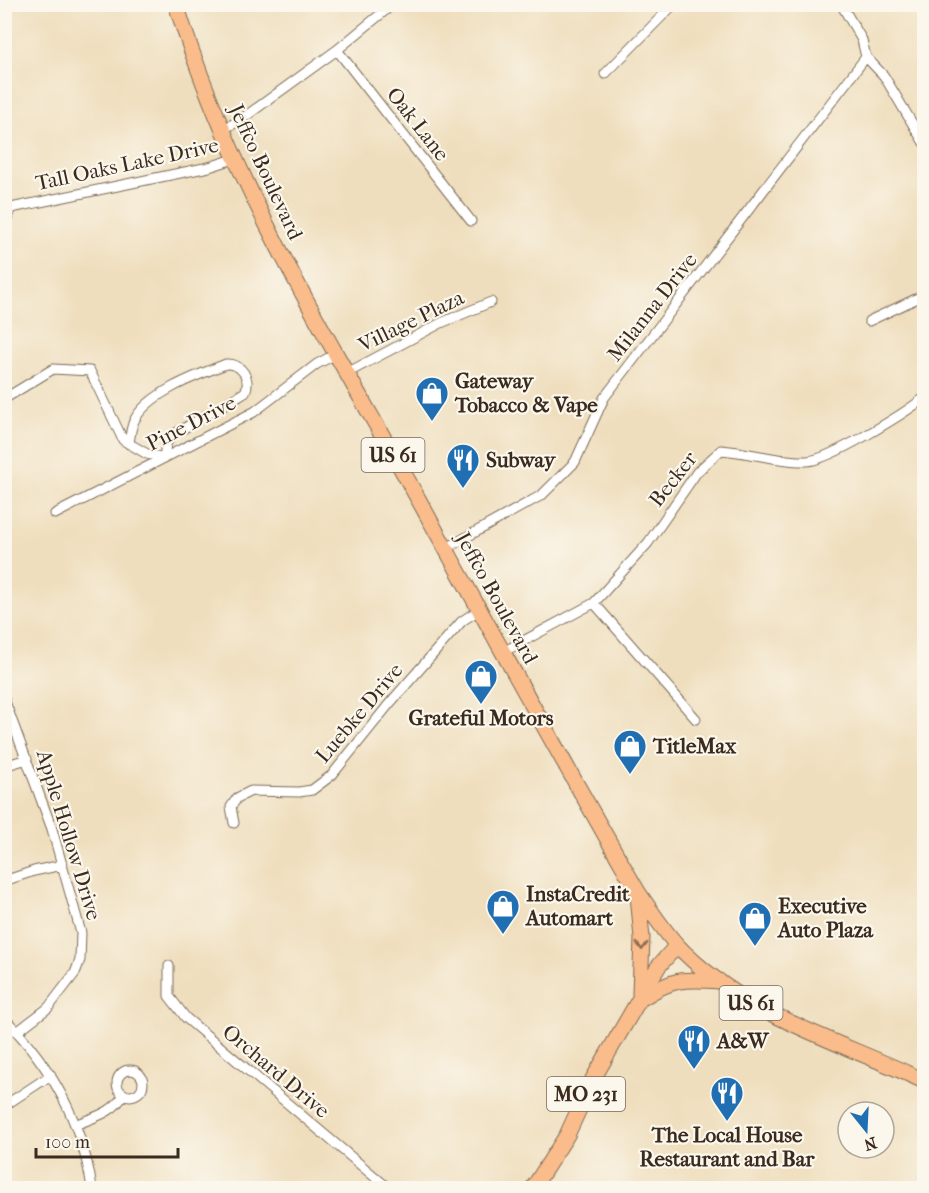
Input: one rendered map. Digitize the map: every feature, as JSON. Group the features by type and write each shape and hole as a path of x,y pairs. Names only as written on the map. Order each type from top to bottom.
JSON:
{"main road":[{"name":"Jeffco Boulevard","path":"176,4 221,130 276,243 502,652 638,892 677,945 738,996 779,1017 924,1081"},
{"path":"638,892 642,938 639,1000"},
{"name":"MO 231","path":"533,1188 567,1135 594,1079 658,967 677,945"},
{"path":"639,1000 671,982 691,979 719,981"}],"street":[{"path":"221,130 239,121 337,50 393,4"},
{"path":"605,74 674,4"},
{"path":"841,4 862,40 866,57 884,76 924,142"},
{"name":"Oak Lane","path":"337,50 471,221"},
{"name":"Milanna Drive","path":"445,549 542,495 575,462 604,398 866,57"},
{"name":"Tall Oaks Lake Drive","path":"4,226 11,208 209,168 234,159"},
{"path":"869,321 924,295"},
{"name":"Village Plaza","path":"347,373 441,323 491,302"},
{"name":"Pine Drive","path":"55,514 254,412 317,364 336,354"},
{"path":"4,399 53,369 90,371 123,440 129,444 147,454 164,458 166,444 171,436 244,392 247,382 241,369 232,364 226,364 195,376 164,393 138,413 133,422 129,444"},
{"name":"Becker","path":"502,652 594,603 648,543 697,472 721,450 786,460 810,461 833,452 906,412 924,398"},
{"path":"594,603 696,719"},
{"name":"Luebke Drive","path":"234,823 231,807 237,798 251,792 312,790 332,775 390,703 462,621 479,610"},
{"name":"Apple Hollow Drive","path":"4,699 52,829 81,933 80,960 75,973 48,1008 18,1031"},
{"path":"4,766 27,759"},
{"path":"4,881 62,865"},
{"name":"Orchard Drive","path":"169,966 169,996 186,1018 388,1188"},
{"path":"4,1018 18,1031 60,1090 87,1160 92,1188"},
{"path":"4,1106 51,1075"},
{"path":"75,1125 108,1112 120,1102 124,1094"}],"place":[{"name":"Gateway Tobacco & Vape","path":"432,422"},
{"name":"Subway","path":"463,489"},
{"name":"Grateful Motors","path":"481,705"},
{"name":"TitleMax","path":"630,775"},
{"name":"InstaCredit Automart","path":"503,935"},
{"name":"Executive Auto Plaza","path":"755,947"},
{"name":"A&W","path":"694,1070"},
{"name":"The Local House Restaurant and Bar","path":"727,1122"}]}
